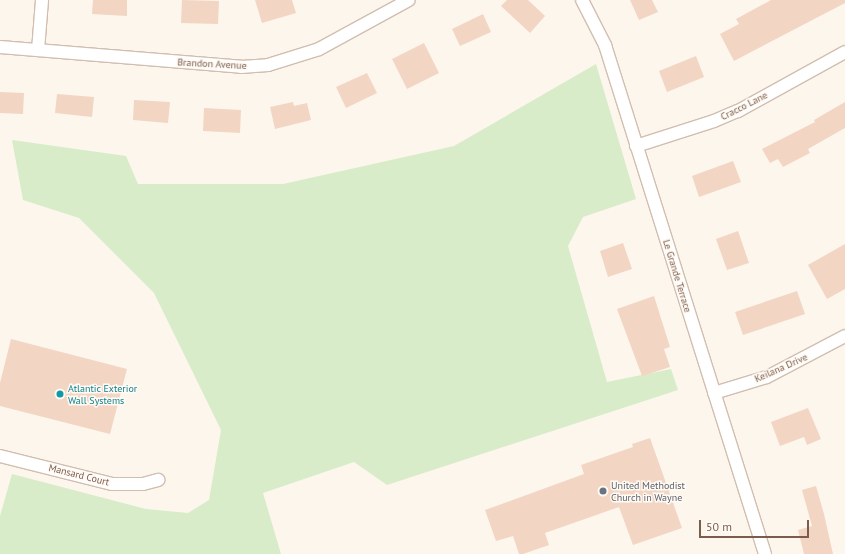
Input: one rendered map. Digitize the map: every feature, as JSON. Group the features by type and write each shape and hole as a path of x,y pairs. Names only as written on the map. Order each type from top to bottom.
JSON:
{"street":[{"path":"38,50 42,0"},
{"name":"Brandon Avenue","path":"0,48 241,67 268,65 294,59 319,49 409,0"},
{"name":"Le Grande Terrace","path":"582,0 605,45 765,554"},
{"name":"Cracco Lane","path":"636,146 714,121 738,111 845,52"},
{"name":"Keilana Drive","path":"714,393 767,377 845,336"},
{"name":"Mansard Court","path":"0,456 112,484 143,484 158,480"}],"green space":[{"path":"596,64 636,199 583,217 568,246 607,382 671,369 678,390 387,485 354,462 263,493 281,554 0,554 0,516 12,474 146,509 188,513 209,500 221,430 154,293 79,218 23,200 12,140 126,156 138,184 283,184 454,146"}],"building":[{"path":"93,0 127,0 127,16 92,14"},
{"path":"182,0 219,1 218,24 181,23"},
{"path":"255,0 292,0 296,13 262,23"},
{"path":"507,0 528,0 545,16 530,33 501,6"},
{"path":"630,0 652,0 658,12 639,20"},
{"path":"771,0 845,0 845,3 734,61 720,34 739,24 736,19"},
{"path":"483,14 491,32 460,46 452,29"},
{"path":"424,43 439,73 407,89 392,59"},
{"path":"696,56 704,77 667,92 659,71"},
{"path":"367,73 377,93 346,108 336,87"},
{"path":"0,92 24,93 23,114 0,113"},
{"path":"57,94 94,97 92,117 55,113"},
{"path":"134,100 170,102 168,123 133,120"},
{"path":"293,102 294,106 307,103 311,120 275,129 270,107"},
{"path":"845,102 845,128 808,149 810,153 783,167 778,159 770,163 762,149 815,122 814,120"},
{"path":"204,108 241,110 240,133 203,131"},
{"path":"733,161 741,182 699,197 692,176"},
{"path":"738,231 749,263 727,270 716,239"},
{"path":"623,243 632,269 608,277 600,251"},
{"path":"845,244 845,289 827,299 808,265"},
{"path":"797,291 805,314 743,335 735,312"},
{"path":"654,296 670,347 664,349 670,367 642,376 617,309"},
{"name":"Atlantic Exterior Wall Systems","path":"11,339 127,369 110,434 0,406 0,383"},
{"path":"808,408 821,439 807,445 804,437 780,446 771,422"},
{"name":"United Methodist Church in Wayne","path":"650,438 682,528 633,545 619,507 545,533 549,545 523,554 519,554 513,536 496,541 485,510 584,474 581,465 633,447 632,444"},
{"path":"816,486 833,554 804,554 798,530 812,526 802,490"}],"place":[{"name":"Atlantic Exterior Wall Systems","path":"60,394"},
{"name":"United Methodist Church in Wayne","path":"603,491"}]}
